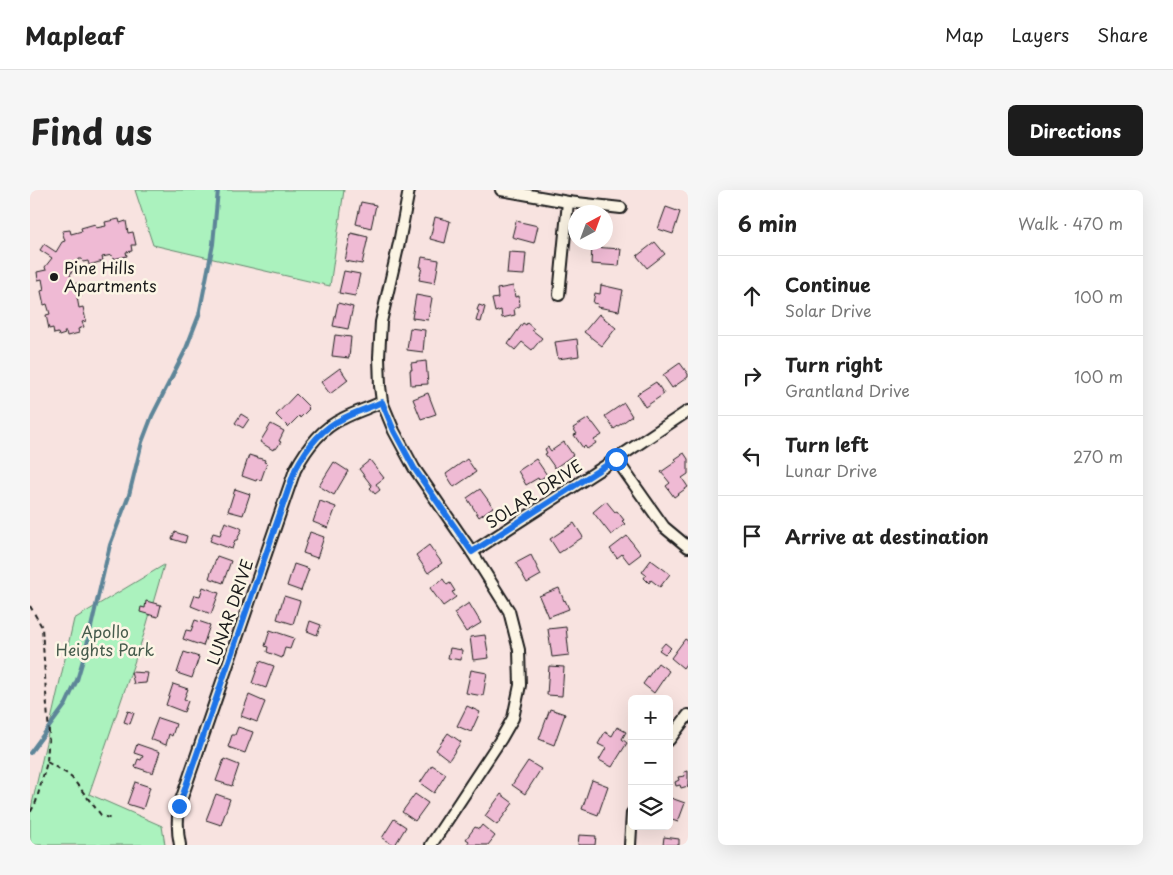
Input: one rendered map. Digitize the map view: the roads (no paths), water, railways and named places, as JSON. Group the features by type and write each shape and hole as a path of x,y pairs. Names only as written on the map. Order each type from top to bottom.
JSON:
{"street":[{"path":"409,190 381,322 379,357 382,402 394,431 414,468 472,552 509,611 519,650 520,685 513,718 431,845"},
{"path":"501,190 568,202 621,208"},
{"path":"559,295 568,202"},
{"name":"LUNAR DRIVE","path":"180,845 177,832 179,806 295,470 304,453 319,434 341,419 382,402"},
{"name":"SOLAR DRIVE","path":"472,552 688,410"},
{"path":"616,459 664,526 688,548"},
{"path":"673,735 688,715"},
{"path":"630,845 631,830"}],"waterway":[{"path":"30,753 66,704 77,680 110,545 129,495 142,442 152,416 185,351 199,315 213,244 218,190"}],"place":[{"name":"Pine Hills Apartments","path":"54,277"}],"park label":[{"name":"Apollo Heights Park","path":"105,641"}]}
